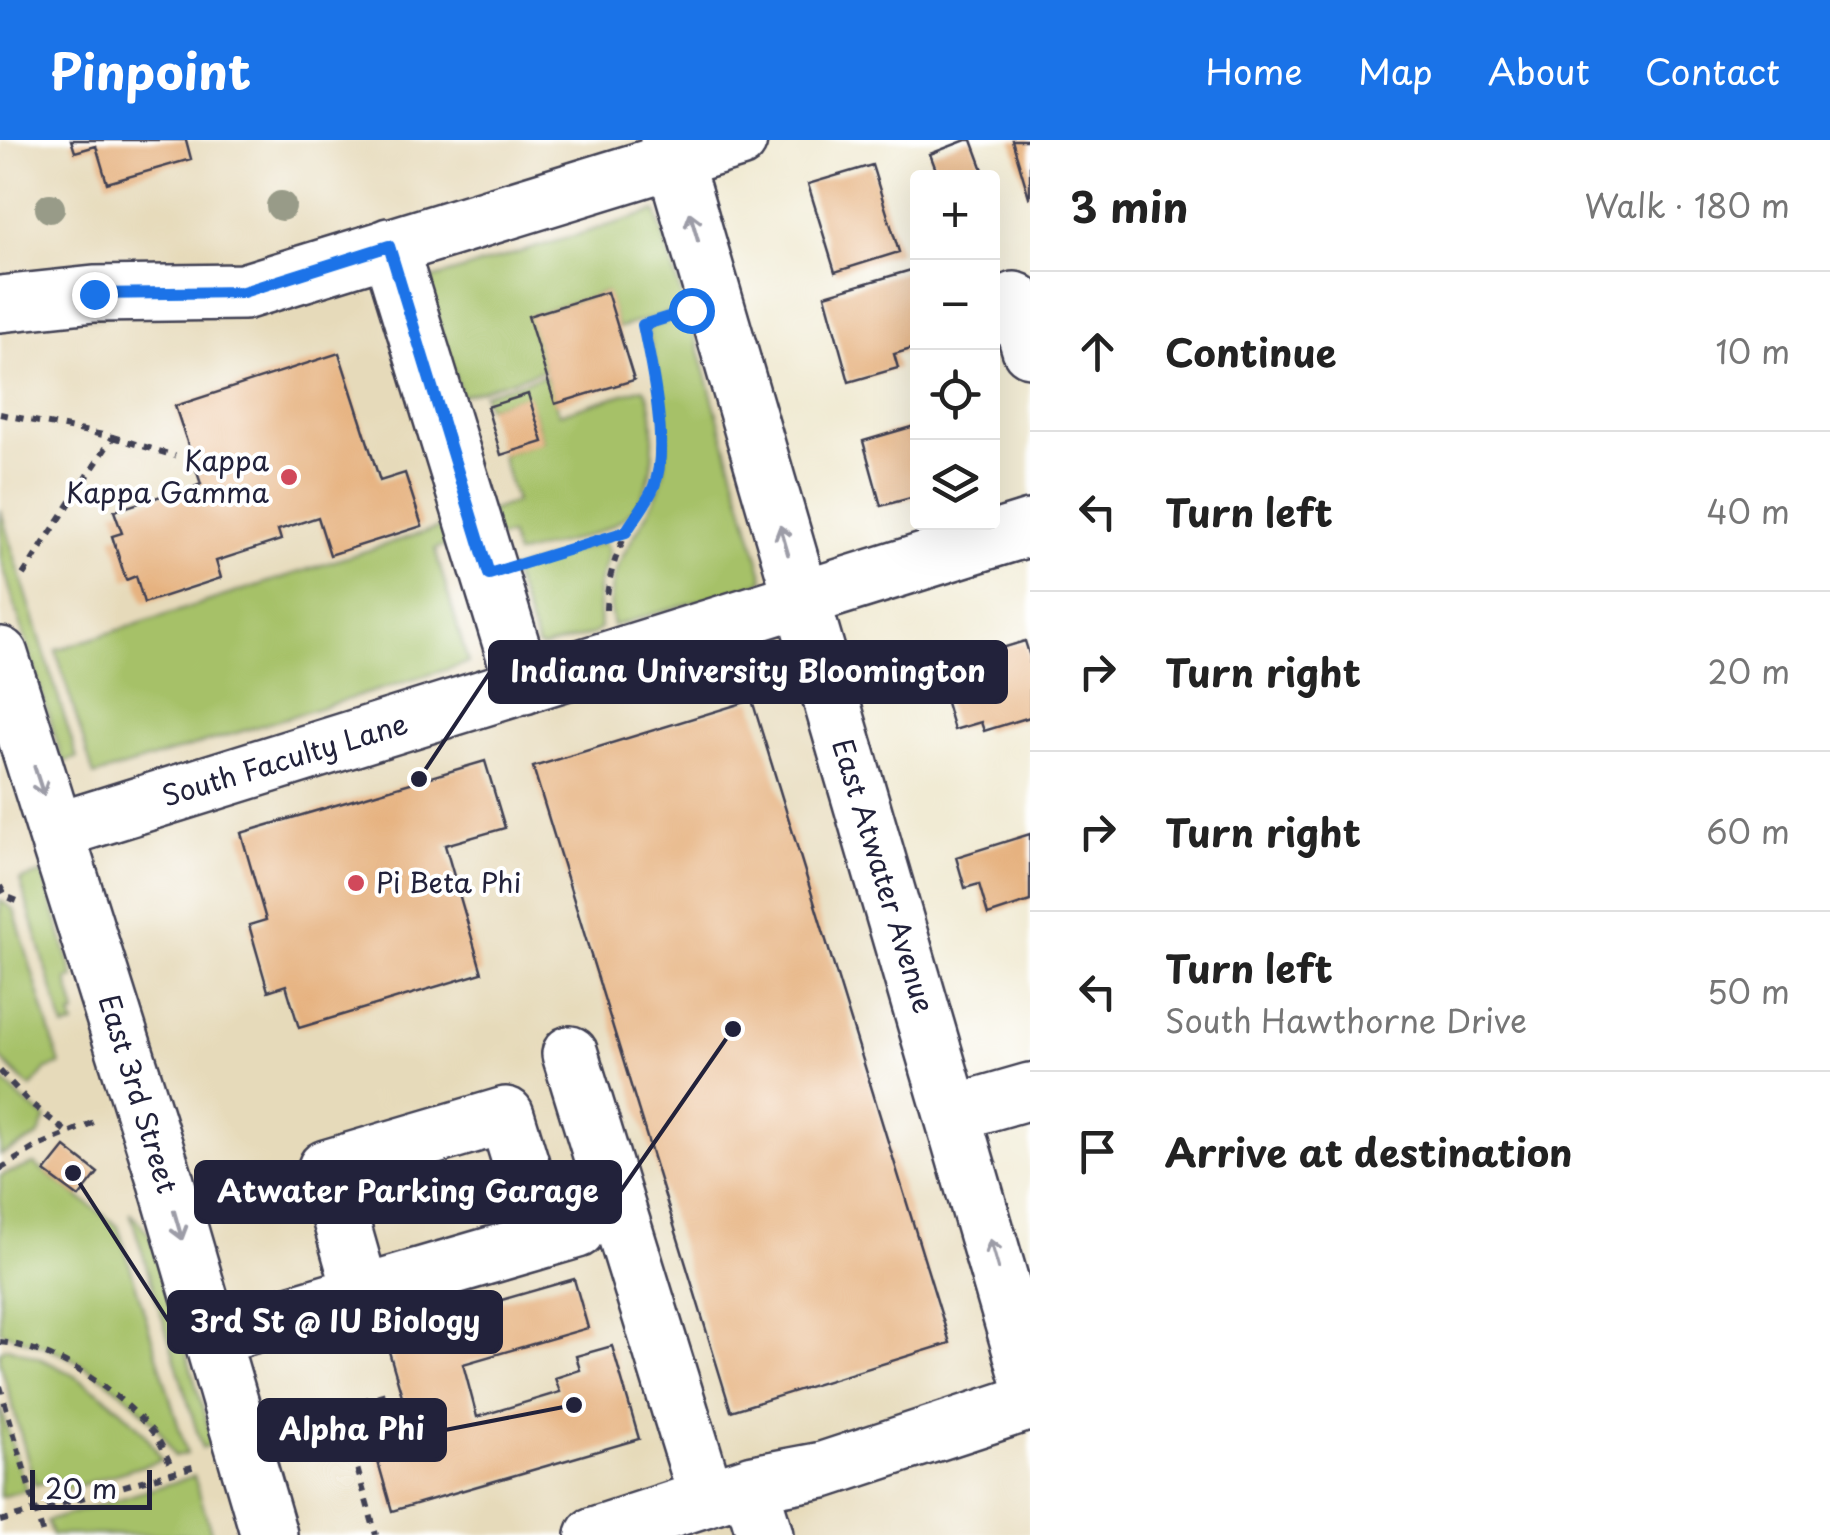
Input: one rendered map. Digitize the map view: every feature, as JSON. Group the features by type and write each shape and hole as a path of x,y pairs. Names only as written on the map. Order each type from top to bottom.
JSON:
{"street":[{"path":"0,304 94,294 243,292 671,149 739,140"},
{"name":"East Atwater Avenue","path":"671,149 1030,1382"},
{"path":"389,246 524,686"},
{"name":"South Faculty Lane","path":"56,831 1030,528"},
{"name":"East 3rd Street","path":"0,655 269,1535"},
{"path":"570,1054 622,1218 742,1506"},
{"path":"954,1113 1030,1091"},
{"path":"361,1290 326,1168 506,1115 544,1239"},
{"path":"211,1337 361,1290 622,1218"},
{"path":"594,1535 742,1506 823,1470 1030,1402"}],"path":[{"path":"606,620 607,585 626,532 656,484 658,392 643,325 675,315"},
{"path":"0,414 113,437 175,456"},
{"path":"23,575 113,437"},
{"path":"489,574 626,532"},
{"path":"0,886 5,896 22,903"},
{"path":"0,1071 29,1102 68,1132"},
{"path":"0,1169 36,1147 94,1122"},
{"path":"0,1342 41,1352 92,1380 155,1434 174,1472"},
{"path":"0,1386 44,1535"},
{"path":"284,1424 386,1394"},
{"path":"340,1408 376,1535"},
{"path":"0,1522 200,1464"}],"shaded area":[{"path":"0,140 651,140 1030,1419 1030,1535 0,1535"}],"green space":[{"path":"656,211 685,308 618,328 606,292 529,316 545,370 461,396 425,281"},
{"path":"689,315 764,579 613,626 612,585 626,550 654,501 665,463 664,404 647,328"},
{"path":"546,375 559,414 643,388 652,416 650,474 642,497 611,526 516,555 509,535 496,539 489,511 516,502 501,455 543,441 528,395 487,407 483,394"},
{"path":"0,509 77,758 63,762 0,557"},
{"path":"450,524 456,542 435,549 468,663 94,776 56,650"},
{"path":"604,542 609,552 598,588 600,629 538,646 511,570"},
{"path":"43,873 74,978 67,980 76,1014 71,1016 74,1025 64,1028 20,880"},
{"path":"0,900 14,910 60,1065 47,1069 31,1088 0,1058"},
{"path":"0,1077 46,1118 38,1137 0,1155"},
{"path":"34,1164 118,1226 187,1454 174,1456 139,1407 88,1368 52,1349 0,1331 0,1176"},
{"path":"130,1212 151,1236 214,1445 202,1448"},
{"path":"7,1347 51,1364 116,1405 161,1460 62,1491 57,1479 35,1485 0,1362 0,1351"},
{"path":"0,1406 26,1490 0,1497"},
{"path":"194,1476 212,1535 52,1535 47,1521"}],"building":[{"path":"71,140 186,140 191,159 107,183 96,146 75,152"},
{"path":"972,140 983,170 936,170 930,154"},
{"path":"1012,140 1030,140 1029,197"},
{"path":"872,165 899,252 835,272 808,184"},
{"path":"910,270 910,349 894,354 898,368 849,382 825,295"},
{"path":"607,292 634,380 555,404 528,316"},
{"name":"Kappa Kappa Gamma","path":"339,353 380,481 405,473 422,526 330,555 318,517 278,530 281,540 216,561 221,578 144,603 136,576 126,580 112,536 122,533 114,511 167,494 169,502 194,494 192,488 201,484 175,406"},
{"path":"528,394 543,442 501,455 487,407"},
{"path":"910,427 910,498 881,506 863,441"},
{"path":"1025,641 1030,657 1030,717 984,731 981,722 954,730 936,668"},
{"path":"752,700 950,1343 731,1411 533,767"},
{"name":"Pi Beta Phi","path":"485,761 505,828 445,845 482,973 299,1028 286,985 268,991 249,925 266,920 241,833"},
{"path":"1030,834 1030,901 988,915 979,884 965,888 956,857"},
{"path":"65,1147 98,1173 79,1197 45,1172"},
{"path":"574,1279 588,1328 463,1364 477,1417 560,1392 555,1378 580,1370 576,1356 612,1346 639,1439 392,1511 375,1451 397,1445 391,1425 409,1420 384,1334"}],"place":[{"name":"Kappa Kappa Gamma","path":"289,477"},
{"name":"Indiana University Bloomington","path":"419,779"},
{"name":"Pi Beta Phi","path":"356,883"},
{"name":"Atwater Parking Garage","path":"733,1029"},
{"name":"3rd St @ IU Biology","path":"73,1173"},
{"name":"Alpha Phi","path":"574,1405"}],"route":[{"path":"94,294 243,292 389,246 489,574 626,532 656,484 658,392 643,325 691,310"}]}
